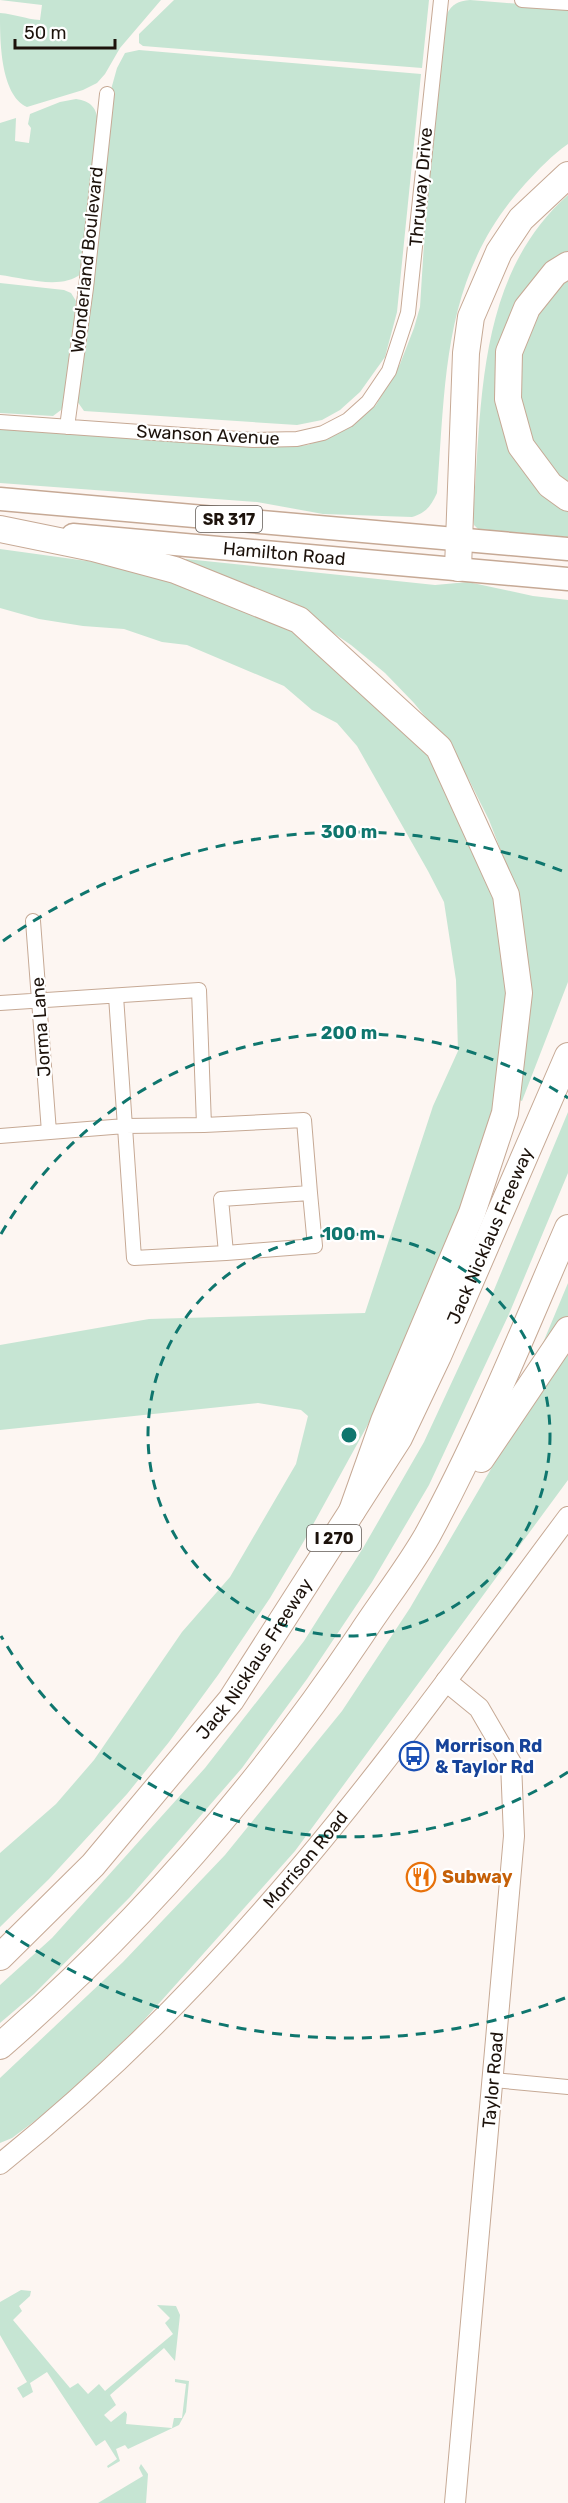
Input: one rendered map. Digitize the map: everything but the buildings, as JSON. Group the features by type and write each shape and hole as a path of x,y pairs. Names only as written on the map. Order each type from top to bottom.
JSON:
{"highway":[{"path":"458,568 466,353 471,317 499,252 521,219 568,175"},
{"path":"568,265 555,273 527,308 509,352 508,399 521,446 550,485 568,498"},
{"path":"0,529 93,548 175,570 299,620 439,748 506,895 519,993 505,1113 472,1213 384,1421 352,1511"},
{"name":"Jack Nicklaus Freeway","path":"0,1957 93,1865 231,1700 399,1438 438,1356 568,1056"},
{"path":"426,1538 483,1425 568,1228"},
{"path":"0,2046 53,2000 202,1844 321,1694 568,1330"}],"main road":[{"name":"Hamilton Road","path":"0,499 568,549"},
{"name":"Hamilton Road","path":"0,529 568,579"},
{"name":"Morrison Road","path":"0,2164 117,2063 204,1975 270,1903 329,1832 446,1682 567,1521"},
{"name":"Taylor Road","path":"446,1682 479,1708 511,1763 514,1836 456,2503"}],"street":[{"name":"Thruway Drive","path":"388,371 408,313 441,0"},
{"path":"522,0 568,3"},
{"name":"Wonderland Boulevard","path":"67,427 86,288 107,94"},
{"name":"Swanson Avenue","path":"0,422 254,440 297,439 323,433 348,420 368,402 388,371"},
{"name":"Jorma Lane","path":"33,921 49,1132"},
{"path":"0,1003 199,990 204,1125"},
{"path":"0,1136 125,1126 304,1120 315,1246 134,1258 125,1126 116,996"},
{"path":"226,1253 221,1199 310,1193"},
{"path":"493,2080 568,2087"}],"green space":[{"path":"0,0 161,0 120,48 97,83 83,90 27,107 18,101 7,79 1,51 0,13 40,20 42,5"},
{"path":"174,0 429,0 422,68 143,46 139,43 139,34"},
{"path":"470,0 568,8 568,144 525,184 498,219 478,255 463,292 453,330 447,369 437,493 428,508 412,517 323,514 257,502 0,483 0,427 288,447 308,445 346,429 376,405 400,364 420,307 426,211 447,14 456,4"},
{"path":"139,50 421,74 397,312 385,357 360,392 340,410 322,420 297,425 84,411 77,401 107,104 117,68 125,53"},
{"path":"76,99 86,101 92,106 98,123 81,274 73,279 53,282 0,275 0,123 16,118 15,141 29,143 30,114 60,102"},
{"path":"568,195 568,255 501,384 568,507 568,537 478,529 474,525 473,517 483,387 489,344 500,303 516,264 538,227"},
{"path":"568,275 568,488 528,436 520,411 521,351 528,330 549,292"},
{"path":"0,283 64,290 71,293 76,301 66,399 61,410 53,416 0,413"},
{"path":"0,549 145,569 293,626 389,705 440,769 489,873 508,964 508,1056 485,1151 407,1344 372,1417 304,1541 270,1598 169,1742 127,1794 49,1879 0,1927 0,1853 56,1804 94,1760 182,1632 230,1577 296,1464 308,1416 301,1410 258,1403 0,1430 0,1345 149,1319 365,1313 433,1106 458,1051 456,980 444,902 357,746 337,723 312,710 284,686 187,645 162,642 124,629 83,626 39,619 0,608"},
{"path":"186,559 435,585 468,582 533,596 568,600 568,982 522,1101 517,1099 527,1024 518,904 489,820 468,778 440,735 414,703 385,673 351,645 316,621 186,564"},
{"path":"568,1112 568,1173 509,1314 429,1485 372,1582 307,1679 242,1768 130,1897 34,1994 0,2023 0,1985 52,1938 205,1768 304,1641 363,1548 424,1442 489,1302"},
{"path":"568,1283 568,1320 540,1350"},
{"path":"568,1347 568,1480 295,1851 137,2028 55,2106 12,2138 0,2143 0,2078 123,1962 225,1855 342,1711 410,1608 498,1457"},
{"path":"21,2290 31,2291 30,2296 19,2306 22,2311 13,2320 70,2388 78,2383 88,2394 99,2384 105,2391 173,2334 165,2323 170,2318 157,2305 176,2306 180,2315 175,2361 164,2348 110,2395 116,2405 104,2415 111,2422 125,2411 126,2424 172,2428 174,2418 182,2418 186,2384 175,2382 175,2379 189,2381 186,2412 179,2425 128,2449 125,2445 116,2449 120,2461 108,2468 107,2466 117,2459 105,2440 96,2446 47,2372 30,2383 33,2392 23,2398 17,2388 27,2382 0,2335 0,2302"},
{"path":"141,2464 148,2474 146,2503 98,2503 143,2476 139,2468"}],"place":[{"name":"Morrison Rd & Taylor Rd","path":"414,1756"},
{"name":"Subway","path":"421,1877"}]}
